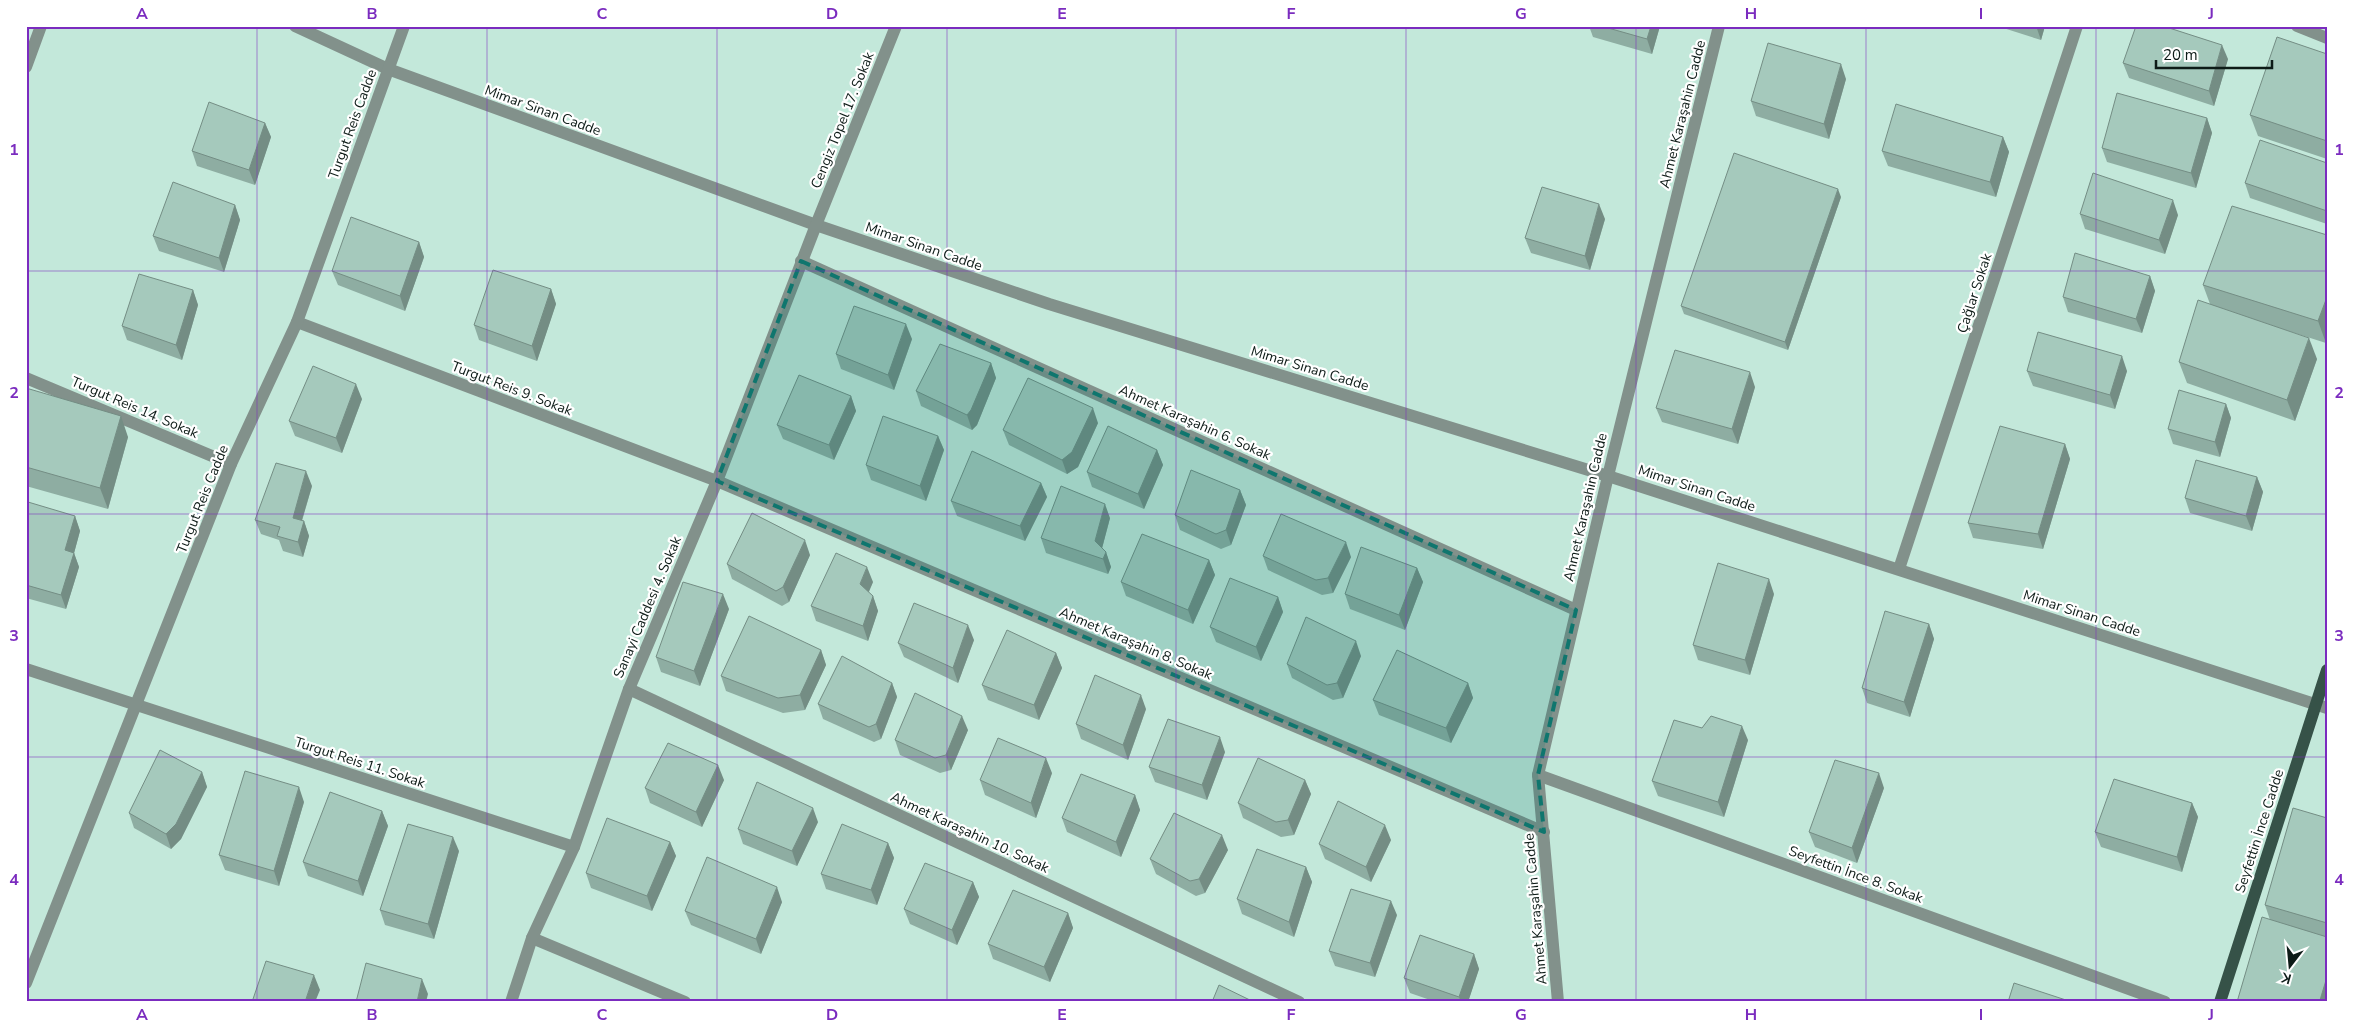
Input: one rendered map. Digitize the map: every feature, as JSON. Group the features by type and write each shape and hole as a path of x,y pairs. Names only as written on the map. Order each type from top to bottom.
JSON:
{"main road":[{"name":"Seyfettin İnce Cadde","path":"2220,1002 2321,706 2327,670"}],"street":[{"path":"26,67 41,26"},
{"name":"Mimar Sinan Cadde","path":"295,26 388,69 816,225 1050,304 1608,476 2321,706"},
{"name":"Turgut Reis Cadde","path":"26,983 231,464 297,322 404,26"},
{"name":"Cengiz Topel 17. Sokak","path":"816,225 896,26"},
{"name":"Ahmet Karaşahin Cadde","path":"1558,1002 1538,774 1608,476 1720,26"},
{"name":"Çağlar Sokak","path":"1899,569 2077,26"},
{"path":"2297,26 2327,38"},
{"name":"Sanayi Caddesi 4. Sokak","path":"511,1002 532,938 574,848 629,689 717,481 816,225"},
{"name":"Ahmet Karaşahin 6. Sokak","path":"801,261 1576,610"},
{"name":"Turgut Reis 9. Sokak","path":"297,322 717,481"},
{"name":"Turgut Reis 14. Sokak","path":"26,378 231,464"},
{"name":"Ahmet Karaşahin 8. Sokak","path":"717,481 1544,832"},
{"name":"Turgut Reis 11. Sokak","path":"26,669 574,848"},
{"name":"Ahmet Karaşahin 10. Sokak","path":"629,689 1298,1002"},
{"name":"Seyfettin İnce 8. Sokak","path":"1538,774 2165,1002"},
{"path":"532,938 685,1002"}],"highlighted area":[{"path":"801,261 1576,610 1538,775 1544,832 717,481"}],"building":[{"path":"1601,26 1651,26 1647,39"},
{"path":"2136,26 2163,26 2222,45 2209,91 2123,63"},
{"path":"2277,37 2327,54 2327,141 2250,115"},
{"path":"1768,43 1841,64 1824,124 1751,101"},
{"path":"2117,93 2207,118 2191,173 2102,148"},
{"path":"209,102 265,123 249,170 192,151"},
{"path":"1896,104 2003,137 1990,182 1882,151"},
{"path":"2260,140 2327,163 2327,211 2245,183"},
{"path":"1734,153 1838,189 1785,342 1681,306"},
{"path":"2093,173 2173,200 2159,240 2080,214"},
{"path":"173,182 235,205 219,258 153,236"},
{"path":"1542,187 1599,204 1585,256 1525,238"},
{"path":"2232,206 2327,235 2327,297 2318,321 2203,285"},
{"path":"351,217 419,242 400,296 332,271"},
{"path":"2075,253 2150,276 2136,319 2063,297"},
{"path":"493,270 551,289 532,346 474,325"},
{"path":"139,274 193,290 176,345 122,326"},
{"path":"2198,300 2309,338 2287,400 2179,362"},
{"path":"854,306 906,324 888,375 836,354"},
{"path":"2038,332 2122,356 2110,395 2027,371"},
{"path":"940,344 991,363 971,410 967,415 916,391"},
{"path":"1675,350 1750,372 1732,429 1656,408"},
{"path":"313,366 356,384 336,438 289,421"},
{"path":"799,375 851,396 829,445 777,425"},
{"path":"1028,378 1093,408 1072,452 1062,460 1003,430"},
{"path":"26,388 121,416 100,488 26,467"},
{"path":"2179,390 2226,404 2215,442 2168,429"},
{"path":"883,416 938,436 920,486 866,465"},
{"path":"1108,426 1157,450 1138,494 1087,472"},
{"path":"2000,426 2065,444 2038,534 1968,523"},
{"path":"972,451 1041,483 1020,526 951,501"},
{"path":"2196,460 2257,477 2246,516 2185,498"},
{"path":"276,463 306,471 293,518 304,521 298,542 277,536 280,527 255,520"},
{"path":"1191,470 1240,490 1226,530 1216,534 1175,515"},
{"path":"1061,486 1105,504 1095,541 1106,552 1103,559 1041,538"},
{"path":"28,502 75,516 65,550 74,553 61,595 26,585 26,508"},
{"path":"752,513 805,540 783,587 776,591 727,564"},
{"path":"1281,514 1346,542 1328,578 1316,580 1263,556"},
{"path":"1142,534 1209,560 1188,610 1121,582"},
{"path":"1361,547 1417,568 1399,615 1345,594"},
{"path":"836,553 867,567 860,584 873,596 863,626 811,606"},
{"path":"1718,563 1769,579 1745,660 1693,645"},
{"path":"1230,578 1278,597 1256,647 1210,627"},
{"path":"683,582 723,594 694,671 656,657"},
{"path":"914,603 968,625 953,668 898,643"},
{"path":"1885,611 1929,624 1904,702 1862,688"},
{"path":"749,616 821,650 800,695 778,698 721,676"},
{"path":"1306,617 1356,641 1337,683 1327,685 1287,664"},
{"path":"1007,630 1056,653 1034,705 982,685"},
{"path":"1397,650 1468,683 1446,728 1373,700"},
{"path":"842,656 892,683 876,724 869,727 818,704"},
{"path":"1095,675 1141,695 1123,745 1076,724"},
{"path":"915,693 962,716 946,755 935,758 895,740"},
{"path":"1711,716 1742,726 1718,802 1652,781 1674,720 1702,728"},
{"path":"1168,719 1220,737 1202,785 1149,767"},
{"path":"998,738 1046,758 1031,803 980,780"},
{"path":"668,743 718,765 696,812 645,788"},
{"path":"160,750 202,772 176,824 166,834 129,813"},
{"path":"1258,758 1305,780 1288,820 1276,822 1238,803"},
{"path":"1835,760 1879,773 1852,848 1809,832"},
{"path":"245,771 299,787 274,871 219,855"},
{"path":"1081,774 1135,795 1116,842 1062,818"},
{"path":"2114,779 2192,803 2177,857 2095,832"},
{"path":"757,782 813,808 792,851 738,829"},
{"path":"330,792 382,811 358,881 303,862"},
{"path":"1338,801 1385,825 1366,867 1319,844"},
{"path":"2293,808 2327,818 2327,923 2265,905"},
{"path":"1174,813 1222,835 1199,879 1190,881 1150,859"},
{"path":"607,818 670,842 647,896 586,873"},
{"path":"408,824 453,837 428,924 380,910"},
{"path":"842,824 888,843 871,890 821,874"},
{"path":"1257,849 1306,867 1289,922 1237,899"},
{"path":"707,857 777,887 756,939 685,911"},
{"path":"925,863 973,882 952,930 904,909"},
{"path":"1351,889 1391,901 1370,963 1329,951"},
{"path":"1013,890 1068,913 1044,967 988,944"},
{"path":"2262,917 2327,937 2327,977 2320,1000 2327,1002 2237,1002"},
{"path":"1420,935 1474,954 1459,997 1404,978"},
{"path":"266,961 314,975 305,1002 252,1002"},
{"path":"366,963 422,979 417,1002 356,1002"},
{"path":"2014,983 2072,1002 2008,1002"},
{"path":"1219,985 1254,1002 1212,1002"}]}
